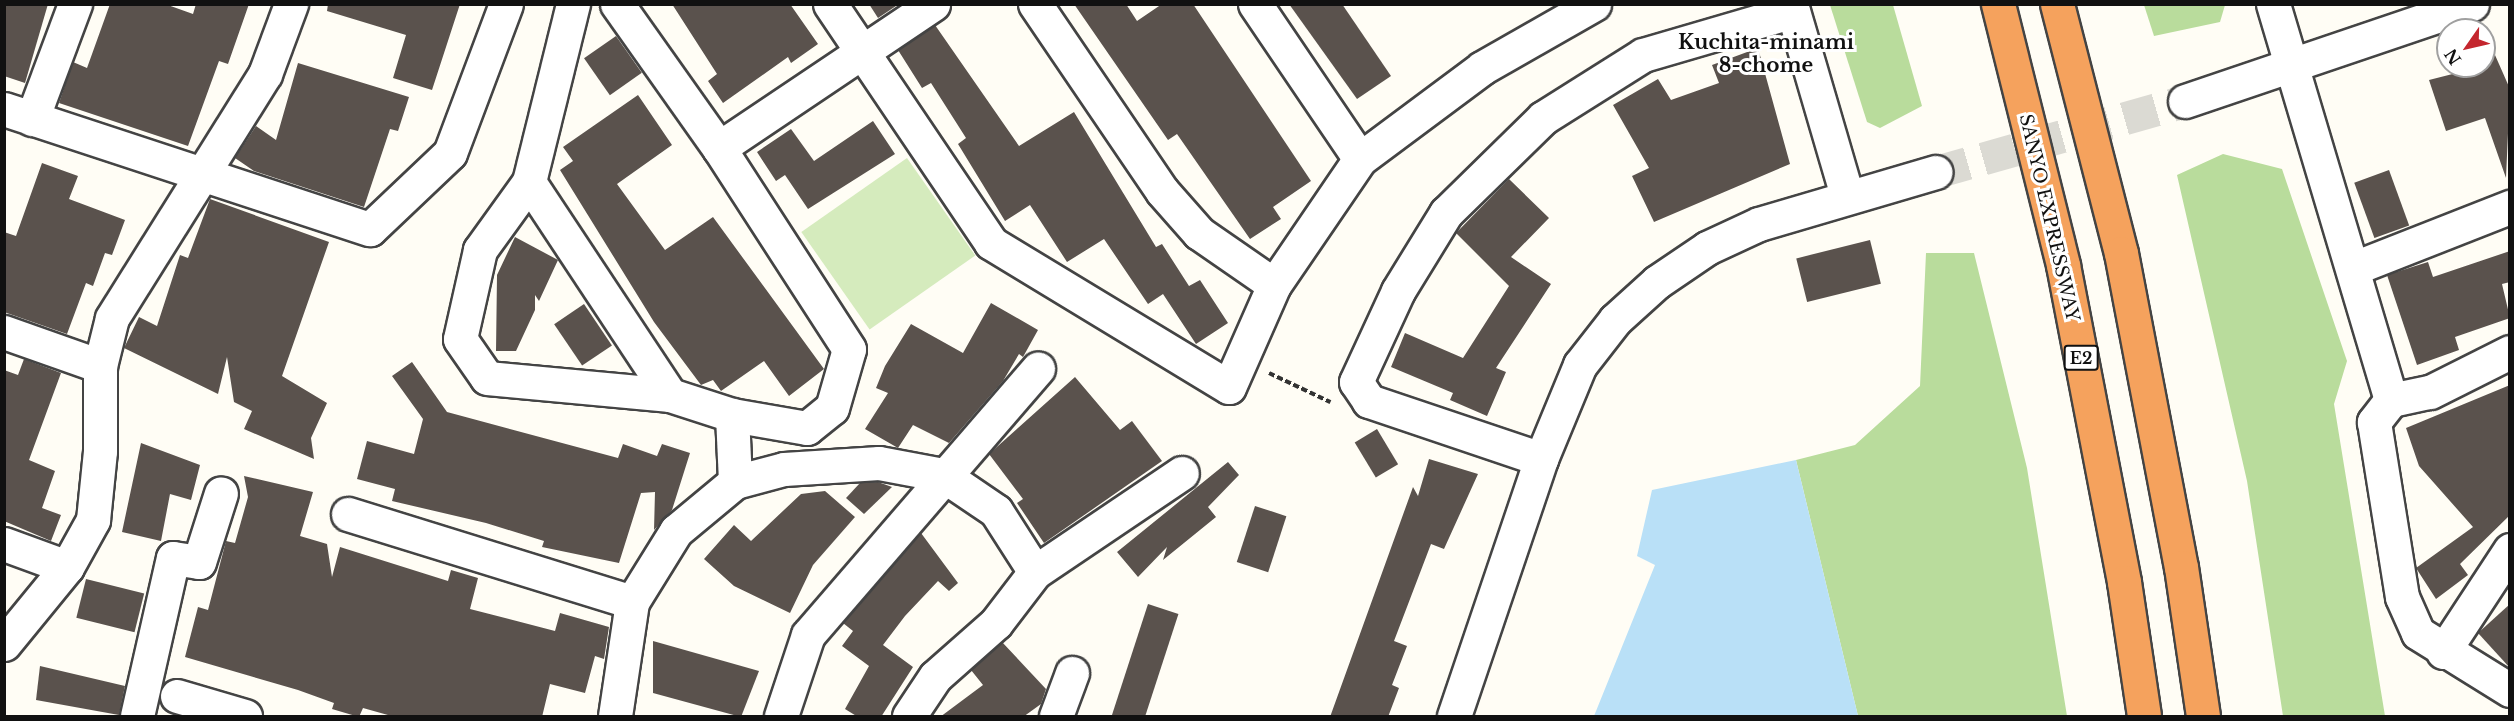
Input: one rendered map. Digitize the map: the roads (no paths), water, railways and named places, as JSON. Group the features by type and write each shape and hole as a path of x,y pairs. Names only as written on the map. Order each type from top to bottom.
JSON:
{"highway":[{"name":"SANYO EXPRESSWAY","path":"1998,4 2063,264 2144,717"},
{"path":"2057,4 2121,253 2181,567 2203,717"}],"street":[{"path":"75,4 18,114 370,229 450,153 506,4"},
{"path":"4,644 68,567 93,520 100,451 100,366 112,318 266,74 291,4"},
{"path":"573,4 529,182 480,250 460,339 487,378 670,395 732,415 807,428 832,408 849,349 719,148 617,4"},
{"path":"830,4 992,243 1229,387 1274,285 1360,159 1482,68 1594,4"},
{"path":"719,148 933,4"},
{"path":"1035,4 1162,191 1199,232 1274,285"},
{"path":"1255,4 1360,159"},
{"path":"2273,4 2354,268 2391,400"},
{"path":"2185,101 2293,69 2472,4"},
{"path":"1541,459 1369,402 1356,382 1398,291 1446,213 1543,118 1643,55 1792,8 1847,196"},
{"path":"1454,717 1541,459 1580,365 1615,320 1657,282 1707,248 1759,224 1847,196 1936,172"},
{"path":"529,182 670,395"},
{"path":"2354,268 2510,207"},
{"path":"4,332 100,366"},
{"path":"2510,352 2430,392 2391,400 2374,422 2402,597 2418,633 2443,651 2510,690"},
{"path":"781,717 808,635 943,475 1038,369"},
{"path":"732,415 735,482"},
{"path":"615,717 632,602 676,531 735,482 784,469 879,463 943,475 996,512 1035,572"},
{"path":"909,717 935,677 996,623 1035,572 1182,473"},
{"path":"137,717 173,558 199,562 220,493"},
{"path":"348,514 632,602"},
{"path":"4,544 68,567"},
{"path":"2443,651 2510,550"},
{"path":"1056,717 1072,673"},
{"path":"177,696 246,717"}],"water":[{"path":"1796,460 1858,716 1594,716 1655,565 1637,556 1652,490"}],"tunnel":[{"path":"1936,172 2185,101"}],"district":[{"name":"Kuchita-minami 8-chome","path":"1766,54"}]}
